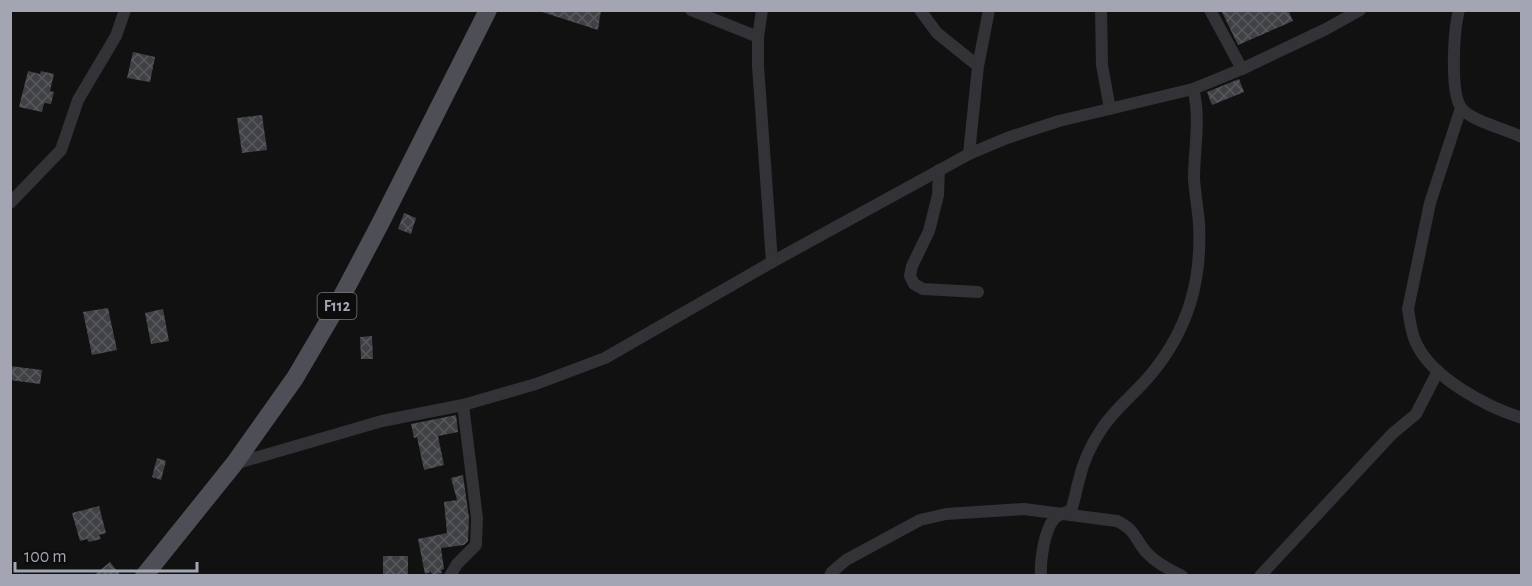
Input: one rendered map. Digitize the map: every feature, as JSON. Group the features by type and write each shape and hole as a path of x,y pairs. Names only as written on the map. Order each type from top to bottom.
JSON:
{"main road":[{"name":"F112","path":"144,576 234,464 295,378 332,315 488,10"}],"street":[{"path":"10,203 61,150 78,100 116,36 125,10"},
{"path":"691,10 758,37"},
{"path":"762,10 758,37 758,66 772,262"},
{"path":"920,10 937,33 978,66"},
{"path":"969,154 978,66 989,10"},
{"path":"1101,10 1102,65 1110,109"},
{"path":"1210,10 1242,69"},
{"path":"234,464 382,421 463,405 536,384 605,358 772,262 969,154 1006,138 1059,121 1193,89 1242,69 1360,10"},
{"path":"1459,10 1455,53 1455,94 1461,108 1469,115 1521,137"},
{"path":"1041,576 1042,552 1050,525 1055,517 1071,510 1084,461 1101,428 1163,358 1183,325 1192,302 1198,259 1199,225 1194,164 1197,104 1193,89"},
{"path":"1461,108 1431,203 1408,309 1410,326 1417,345 1438,371 1465,392 1502,412 1521,418"},
{"path":"939,170 938,195 929,231 912,266 910,276 914,284 923,289 978,292"},
{"path":"1260,576 1392,434 1416,414 1438,371"},
{"path":"450,576 457,564 476,545 477,518 463,405"},
{"path":"830,576 846,560 920,520 946,514 1024,510 1117,521 1128,526 1146,551 1159,563 1182,576"}],"building":[{"path":"543,10 601,10 598,30 542,12"},
{"path":"1221,10 1288,10 1293,21 1238,45"},
{"path":"133,52 155,57 150,82 127,78"},
{"path":"28,71 54,74 50,91 54,92 51,104 44,103 42,112 19,107"},
{"path":"1239,79 1244,92 1212,105 1207,92"},
{"path":"262,115 267,150 242,153 237,118"},
{"path":"404,213 416,218 411,234 398,229"},
{"path":"108,308 117,350 92,355 83,312"},
{"path":"163,309 169,341 151,344 145,313"},
{"path":"372,336 373,359 361,359 360,337"},
{"path":"10,366 42,370 40,384 10,380"},
{"path":"456,415 458,432 438,436 444,465 424,470 417,437 414,438 411,424"},
{"path":"157,458 166,461 161,480 152,477"},
{"path":"463,475 469,518 468,541 464,545 441,548 444,569 441,570 442,573 425,574 418,539 447,533 444,502 457,500 451,478"},
{"path":"99,506 106,533 99,535 101,539 89,542 87,539 80,541 72,513"},
{"path":"383,556 408,556 408,576 383,576"},
{"path":"110,562 121,576 93,576"}]}
